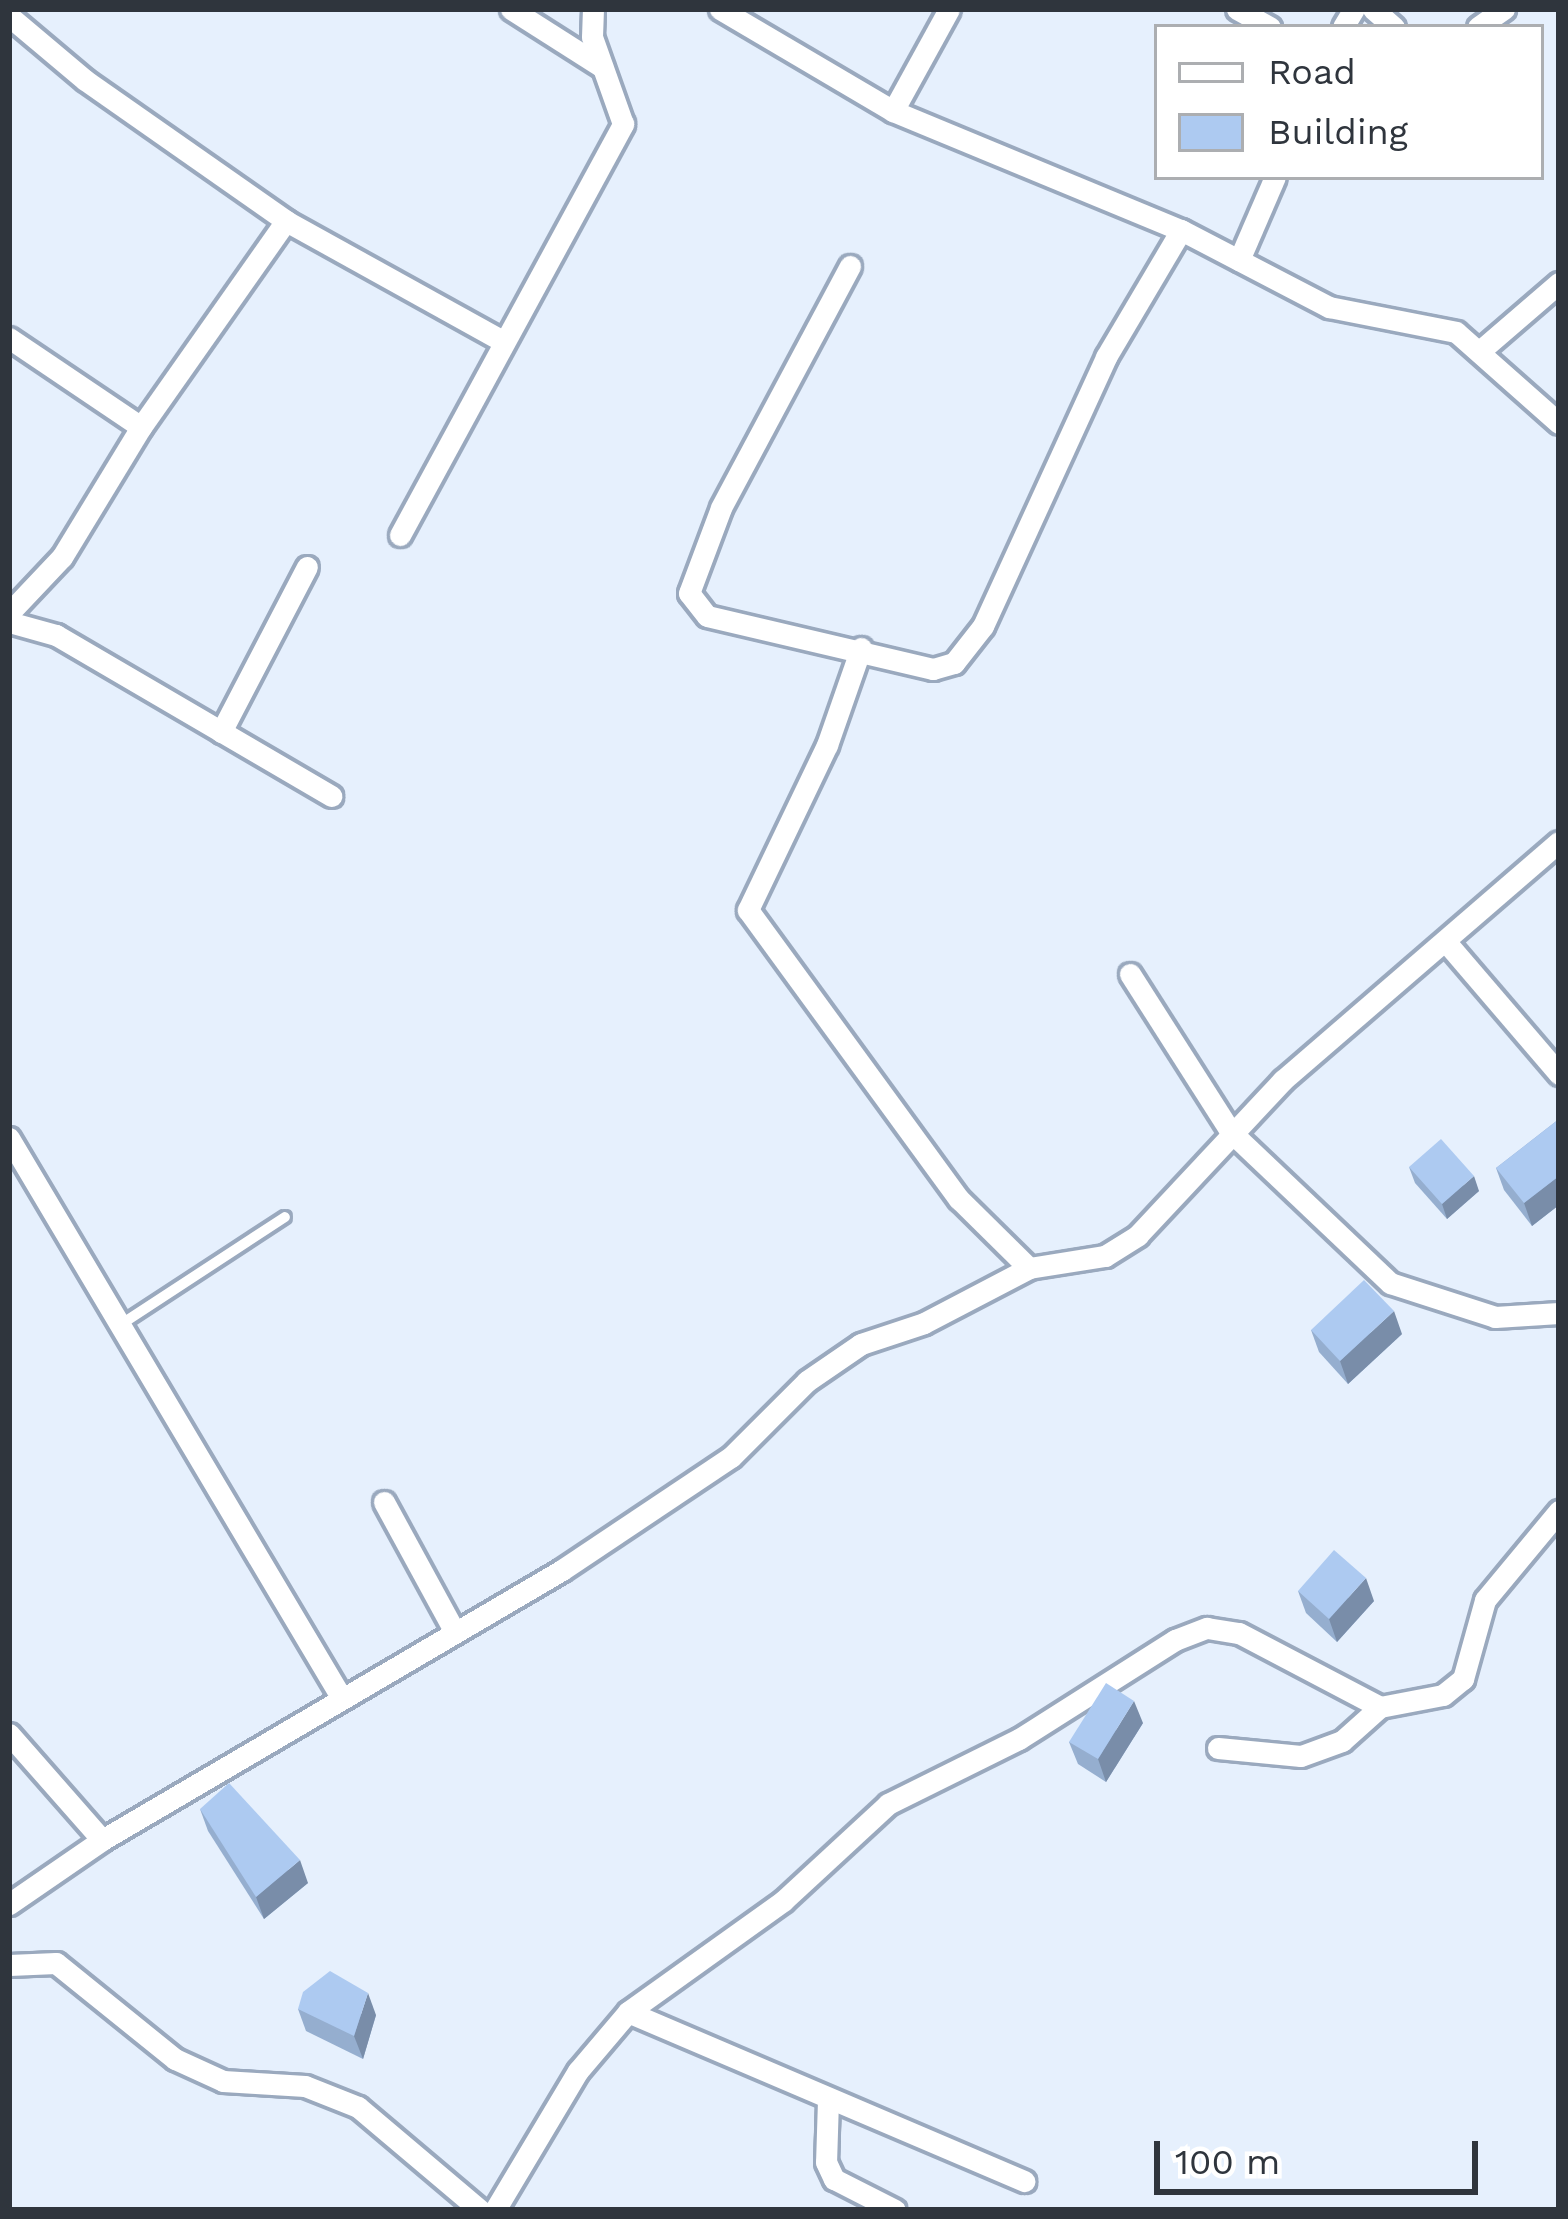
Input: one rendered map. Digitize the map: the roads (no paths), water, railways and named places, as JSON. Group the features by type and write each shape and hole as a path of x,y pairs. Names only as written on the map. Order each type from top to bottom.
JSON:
{"street":[{"path":"511,9 602,67"},
{"path":"400,536 622,124 602,67 593,9"},
{"path":"720,9 892,111 1181,230 1329,307 1438,323 1481,350 1559,423"},
{"path":"892,111 949,9"},
{"path":"1237,9 1264,24"},
{"path":"9,16 85,80 286,221 504,342"},
{"path":"1239,260 1273,180"},
{"path":"286,221 141,427 62,556 9,617 56,635 331,796"},
{"path":"850,266 721,508 689,593 707,616 861,648 933,669 954,663 983,626 1106,357 1181,230"},
{"path":"1481,350 1559,283"},
{"path":"9,338 141,427"},
{"path":"221,732 307,567"},
{"path":"861,648 826,745 748,910 959,1199 1029,1268"},
{"path":"9,1904 102,1840 455,1632 731,1457 807,1381 861,1344 925,1323 1029,1268 1105,1256 1138,1234 1230,1131 1559,842"},
{"path":"1446,942 1559,1074"},
{"path":"1130,974 1230,1131 1390,1282 1495,1317 1556,1308"},
{"path":"9,1138 341,1697"},
{"path":"384,1502 455,1632"},
{"path":"1218,1748 1301,1756 1342,1741 1380,1707 1443,1696 1463,1679 1485,1600 1559,1511"},
{"path":"495,2210 578,2071 628,2012 783,1901 888,1804 1019,1739 1174,1640 1207,1628 1239,1633 1380,1707"},
{"path":"9,1734 102,1840"},
{"path":"9,1965 56,1964 175,2059 223,2081 305,2086 358,2107 479,2210"},
{"path":"628,2012 828,2100 964,2149 1025,2181"},
{"path":"828,2100 826,2162 834,2179 896,2210"}],"lane":[{"path":"118,1327 285,1217"}]}
